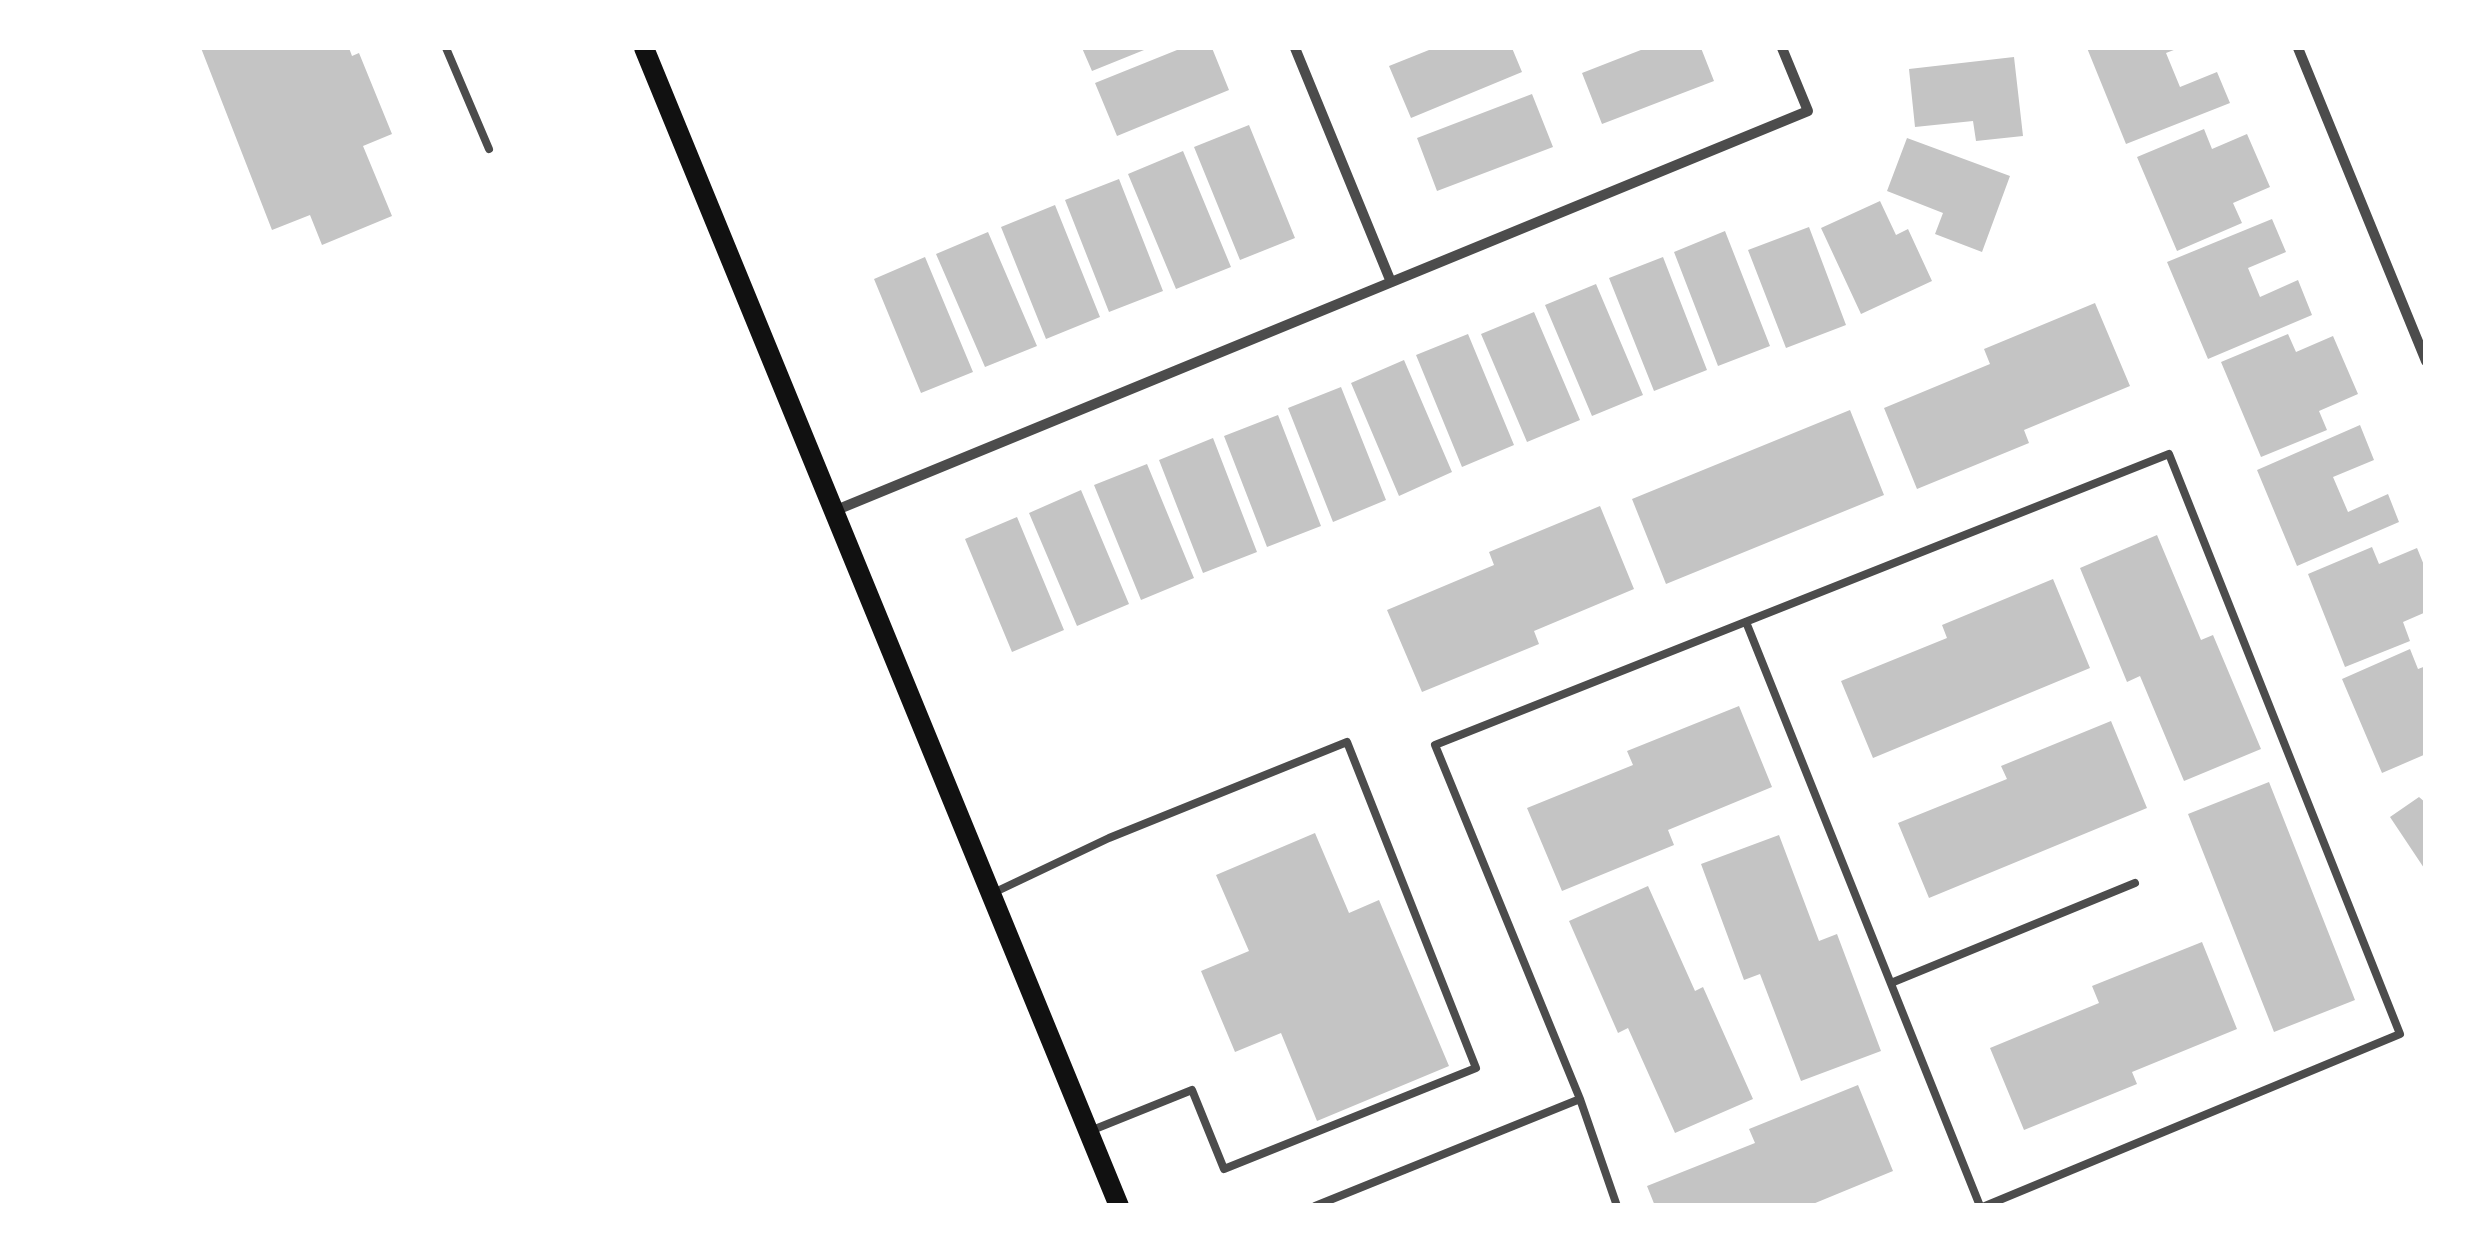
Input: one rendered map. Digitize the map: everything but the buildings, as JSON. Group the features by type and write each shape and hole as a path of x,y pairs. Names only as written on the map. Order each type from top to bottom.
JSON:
{"main road":[{"path":"644,48 1119,1206"}],"street":[{"path":"1295,48 1391,282"},
{"path":"834,510 1808,112 1782,48"},
{"path":"2298,48 2426,361"}],"lane":[{"path":"446,48 489,149"},
{"path":"1618,1206 1580,1098 1435,745 2169,454 2400,1034 1983,1206 1746,622"},
{"path":"991,894 1109,838 1347,742 1476,1068 1224,1169 1192,1090 1088,1132"},
{"path":"1891,983 2135,882"},
{"path":"1315,1206 1580,1098"}]}
